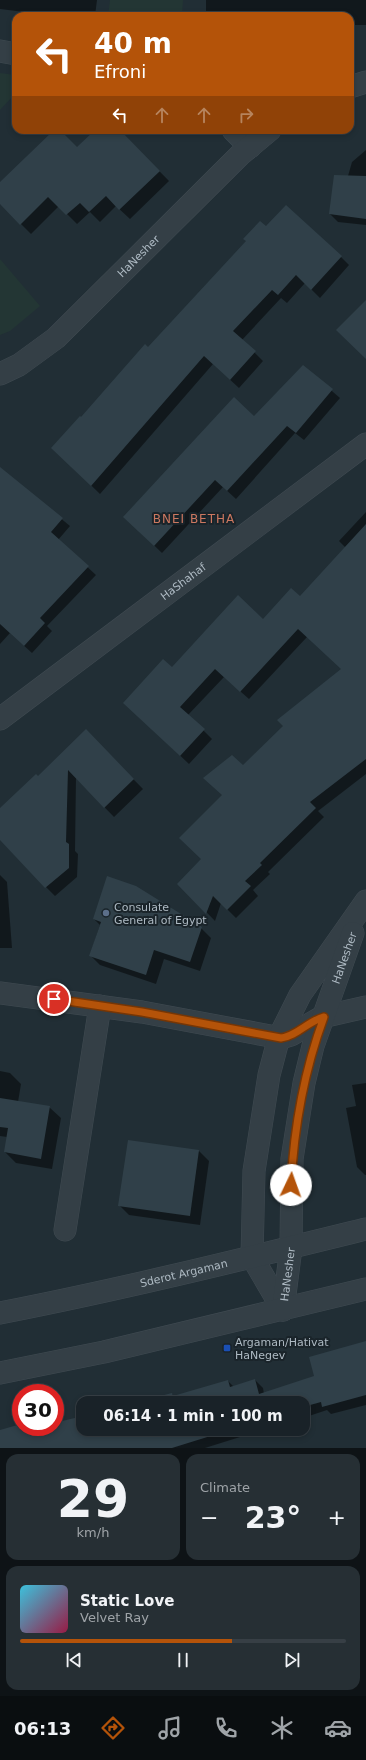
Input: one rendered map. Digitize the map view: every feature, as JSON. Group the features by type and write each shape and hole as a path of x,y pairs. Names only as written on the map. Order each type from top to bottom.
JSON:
{"street":[{"path":"0,51 12,53"},
{"path":"354,86 366,82"},
{"path":"237,134 250,147"},
{"name":"HaNesher","path":"0,374 19,365 56,338 250,147 265,134"},
{"name":"HaShahaf","path":"0,719 366,444"},
{"name":"HaNesher","path":"283,1310 291,1248 291,1182 297,1121 311,1054 363,905"},
{"name":"HaNesher","path":"283,1310 252,1257 254,1171 269,1076 279,1038 300,995 363,905"},
{"path":"0,993 100,1006 213,1024 279,1038 291,1035 310,1023 324,1017 366,1006"},
{"path":"65,1230 100,1006"},
{"name":"Sderot Argaman","path":"0,1313 91,1295 366,1229"},
{"path":"0,1373 104,1352 366,1289"}],"green space":[{"path":"110,0 183,0 182,12 108,12"},
{"path":"0,73 12,74 12,97 0,110"},
{"path":"0,259 40,306 10,331 0,335"}],"building":[{"path":"50,134 64,134 77,147 91,134 124,134 160,171 119,210 106,196 89,212 80,203 66,215 48,197 20,225 0,204 0,182"},
{"path":"334,175 366,176 366,219 329,214"},
{"path":"286,205 342,256 311,290 296,275 278,295 272,290 233,331 256,351 230,380 204,356 91,486 51,448 80,416 81,417 145,344 148,347 246,241 243,239 260,221 266,226"},
{"path":"366,300 366,359 336,330"},
{"path":"303,365 333,389 296,433 287,426 227,491 215,480 154,546 123,517 234,397 254,416"},
{"path":"0,467 63,518 51,532 89,566 40,618 45,623 24,646 0,624"},
{"path":"366,524 366,759 310,802 316,808 260,863 262,865 245,881 251,886 227,910 213,896 206,914 177,884 201,859 179,838 222,795 203,778 232,755 243,765 283,726 277,720 341,669 298,629 240,692 215,669 180,707 205,729 180,756 123,703 163,659 172,667 238,595 263,619 291,588 300,596"},
{"path":"86,729 134,779 104,808 68,770 66,842 69,844 69,868 45,888 0,840 0,808 36,774 38,776"},
{"path":"107,876 136,886 202,927 190,962 154,950 146,975 89,956 101,922 93,919"},
{"path":"0,1098 50,1106 41,1159 4,1152 8,1128 0,1127"},
{"path":"128,1140 199,1150 190,1216 118,1206"},
{"path":"366,1341 366,1395 322,1407 321,1402 310,1405 310,1396 173,1396 228,1380 230,1387 255,1379 259,1394 314,1376 309,1357"},
{"path":"172,1393 173,1396 160,1396"},
{"path":"76,1418 76,1436 211,1436 172,1448 0,1448 0,1430 12,1427 12,1436 64,1436 64,1421"}],"place":[{"name":"Consulate General of Egypt","path":"106,913"},
{"name":"Argaman/Hativat HaNegev","path":"227,1348"}],"district":[{"name":"BNEI BETHA","path":"194,519"}],"route":[{"path":"54,999 213,1024 279,1038 286,1038 310,1023 324,1017 313,1046 304,1083 292,1159 291,1185"}]}
